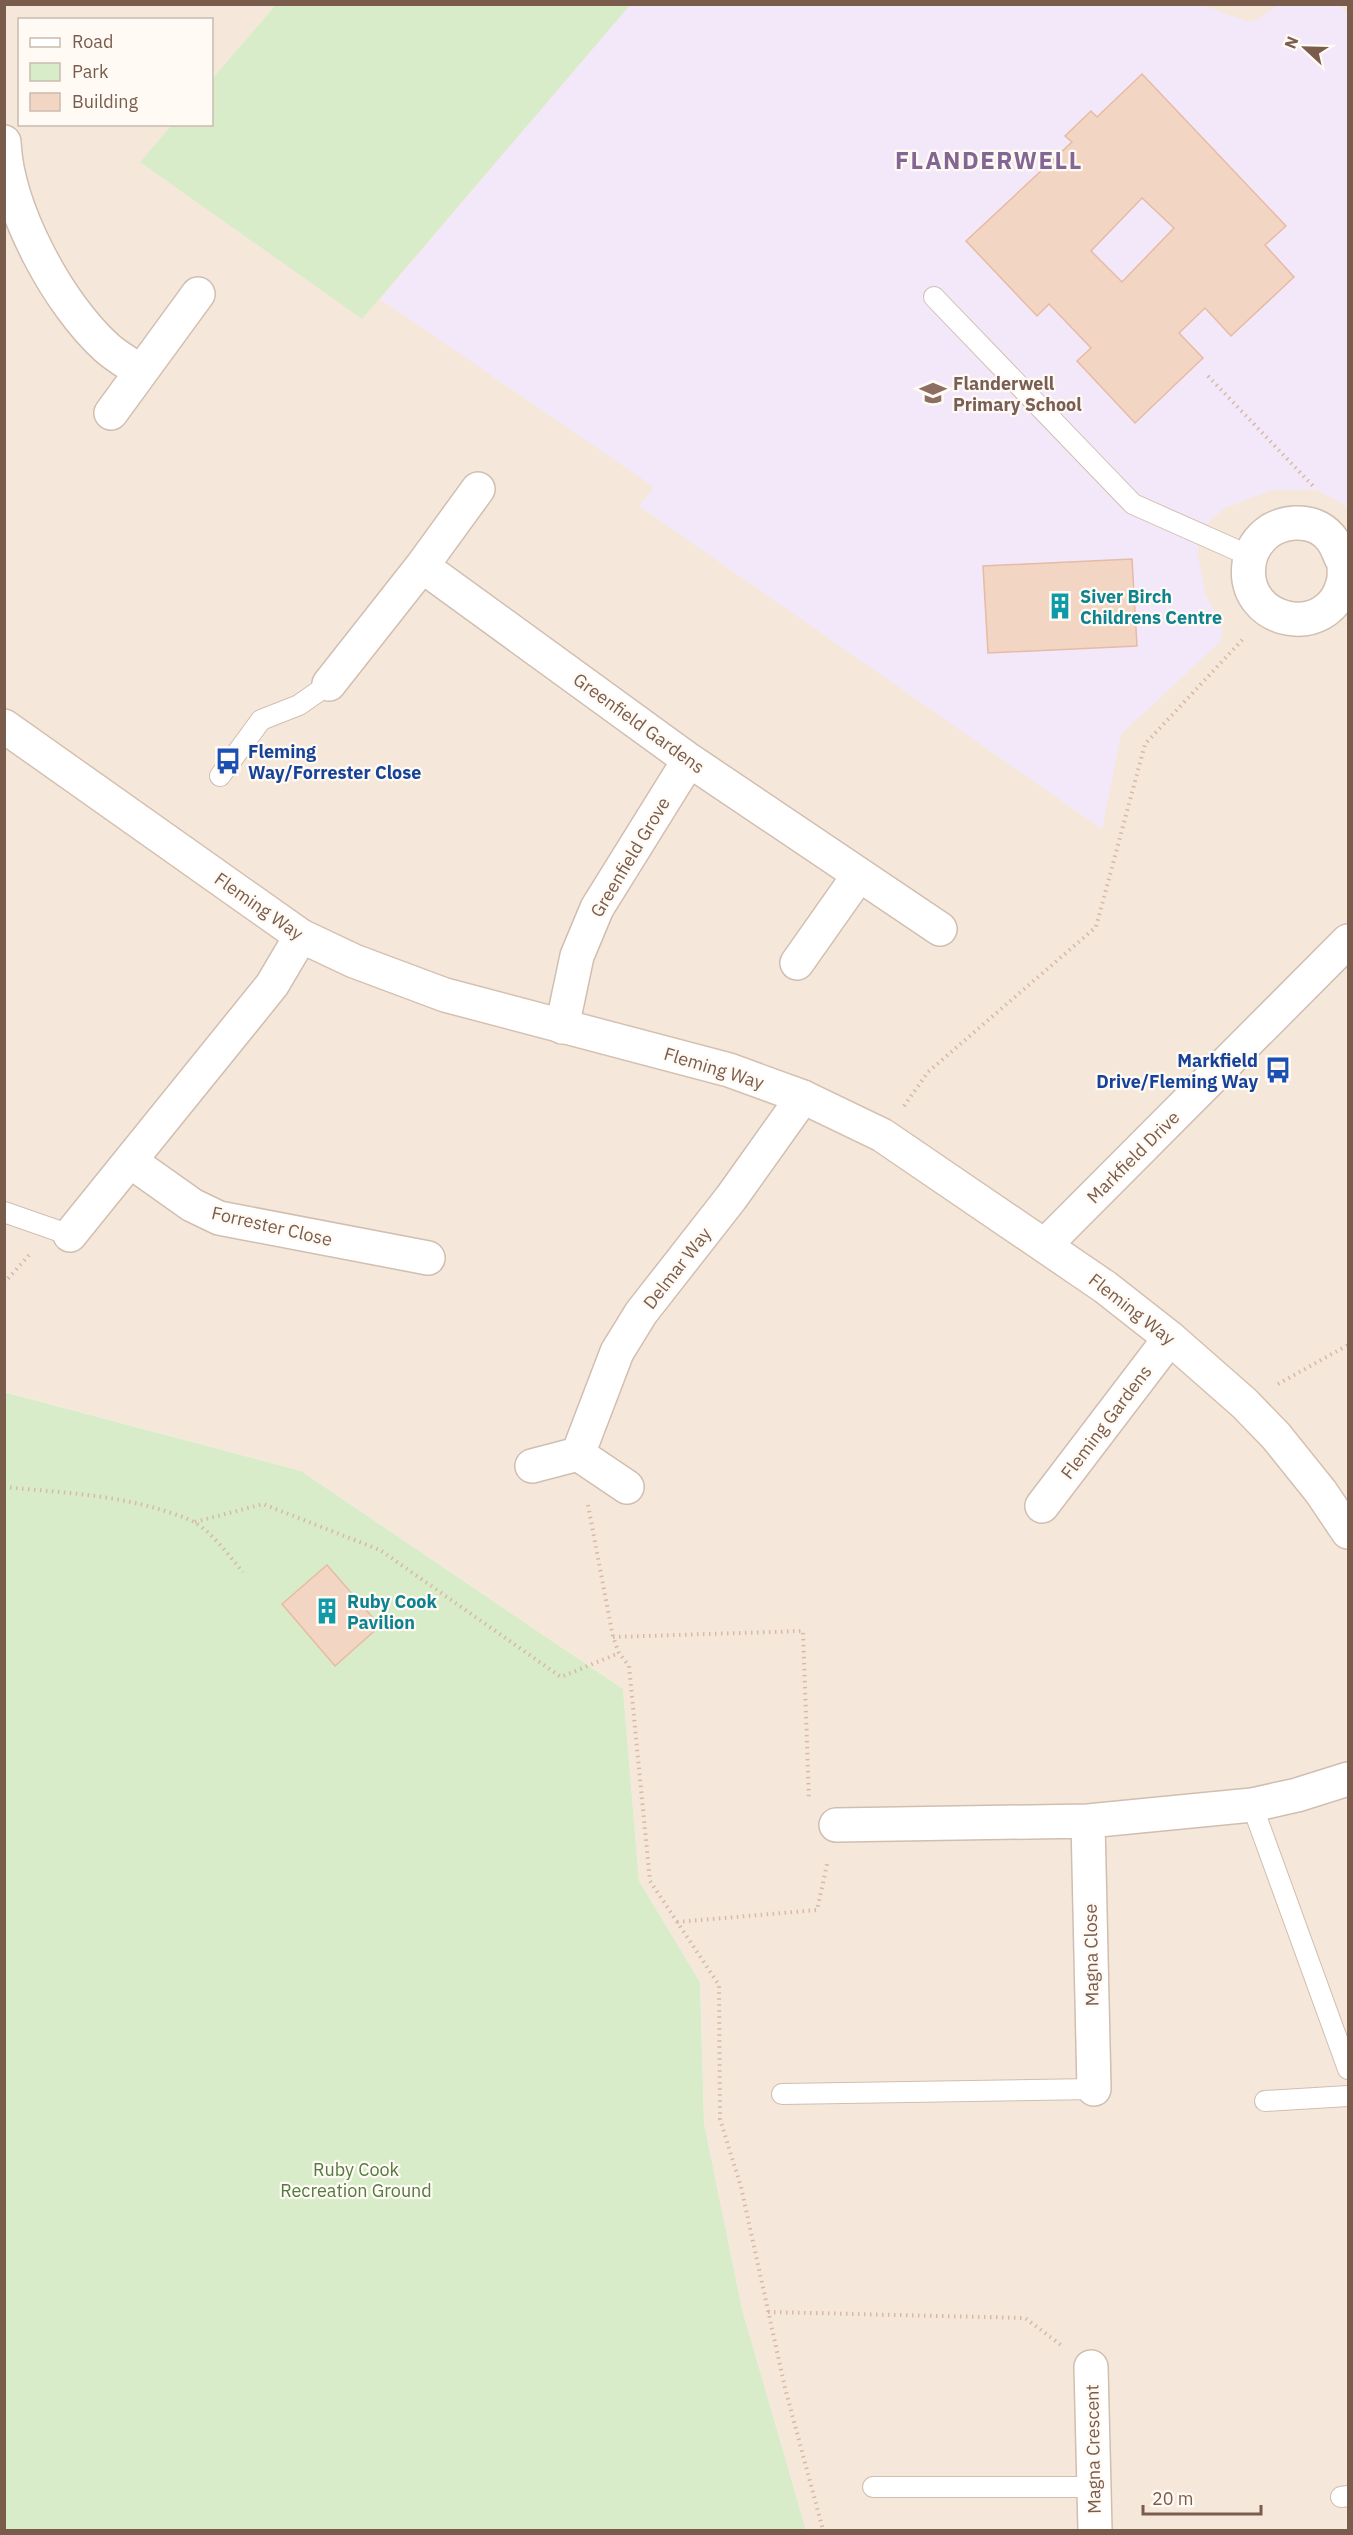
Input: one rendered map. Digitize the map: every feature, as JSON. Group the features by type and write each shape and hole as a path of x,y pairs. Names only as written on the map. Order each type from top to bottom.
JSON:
{"street":[{"path":"4,142 5,167 27,228 60,294 108,349 141,372"},
{"path":"111,413 198,294"},
{"path":"329,684 422,566 478,489"},
{"path":"1308,524 1328,535 1336,543 1346,566 1343,583 1336,600 1322,612 1305,619 1287,619 1270,612 1258,601 1251,588 1248,572 1250,556 1256,543 1279,525 1308,524"},
{"name":"Greenfield Gardens","path":"422,566 689,760 940,929"},
{"name":"Fleming Way","path":"4,726 301,936 354,961 445,995 729,1070 803,1097 882,1135 1105,1287 1170,1338 1244,1403 1314,1483 1348,1532"},
{"name":"Greenfield Grove","path":"562,1027 577,956 597,908 689,760"},
{"path":"796,963 859,875"},
{"path":"60,1232 130,1161 272,985 301,936"},
{"name":"Markfield Drive","path":"1045,1245 1348,941"},
{"name":"Delmar Way","path":"578,1454 617,1352 641,1313 731,1198 803,1097"},
{"name":"Forrester Close","path":"130,1161 192,1206 219,1218 428,1258"},
{"name":"Fleming Gardens","path":"1042,1506 1170,1338"},
{"path":"532,1466 578,1454 627,1487"},
{"path":"836,1825 1088,1821 1252,1805 1297,1795 1348,1779"},
{"name":"Magna Close","path":"1088,1821 1094,2088"},
{"name":"Magna Crescent","path":"1091,2367 1095,2530"}],"lane":[{"path":"934,297 1133,504 1250,556"},
{"path":"220,776 261,720 299,705 329,684"},
{"path":"4,1212 60,1232"},
{"path":"1252,1805 1348,2069"},
{"path":"782,2094 1094,2088"},
{"path":"1265,2101 1348,2096"},
{"path":"873,2487 1094,2487"}],"path":[{"path":"1208,376 1317,490 1308,524"},
{"path":"882,1135 928,1072 1096,927 1145,744 1270,612"},
{"path":"4,1283 60,1232"},
{"path":"1244,1403 1348,1345"},
{"path":"578,1454 613,1636 619,1653 629,1666 650,1881 718,1985 720,2119 741,2187 785,2388 823,2530"},
{"path":"4,1487 93,1495 129,1501 195,1522 216,1541 243,1572"},
{"path":"195,1522 263,1504 380,1550 561,1677 619,1653"},
{"path":"613,1636 803,1631 810,1802 836,1825 817,1910 677,1922"},
{"path":"768,2312 1025,2318 1091,2367"}],"shaded area":[{"name":"Flanderwell Primary School","path":"1200,4 1248,22 1259,19 1277,5 1338,4 1348,15 1348,507 1317,490 1273,490 1224,508 1197,533 1198,557 1206,596 1222,625 1221,641 1121,734 1102,829 639,506 654,487 380,299 630,5"},
{"path":"4,5 1348,5 1348,2530 806,2530 742,2309 704,2123 700,1982 639,1881 623,1689 301,1471 5,1392"}],"green space":[{"path":"276,4 630,5 362,319 140,162 171,126 213,126 213,78"},
{"name":"Ruby Cook Recreation Ground","path":"4,1392 301,1471 623,1689 639,1881 700,1982 704,2123 742,2309 806,2530 5,2530"}],"building":[{"path":"1142,74 1286,226 1265,245 1294,277 1231,336 1205,308 1179,333 1203,358 1135,423 1077,361 1091,348 1049,304 1037,316 966,241 1072,142 1065,136 1091,111 1097,117","holes":["1142,198 1174,228 1122,282 1091,251"]},
{"name":"Siver Birch Childrens Centre","path":"1132,559 1137,646 988,653 983,566"},
{"name":"Ruby Cook Pavilion","path":"327,1565 380,1626 335,1666 282,1604"}],"place":[{"name":"Flanderwell Primary School","path":"933,393"},
{"name":"Siver Birch Childrens Centre","path":"1060,606"},
{"name":"Fleming Way/Forrester Close","path":"228,761"},
{"name":"Markfield Drive/Fleming Way","path":"1278,1070"},
{"name":"Ruby Cook Pavilion","path":"327,1611"}],"district":[{"name":"FLANDERWELL","path":"989,160"}]}
